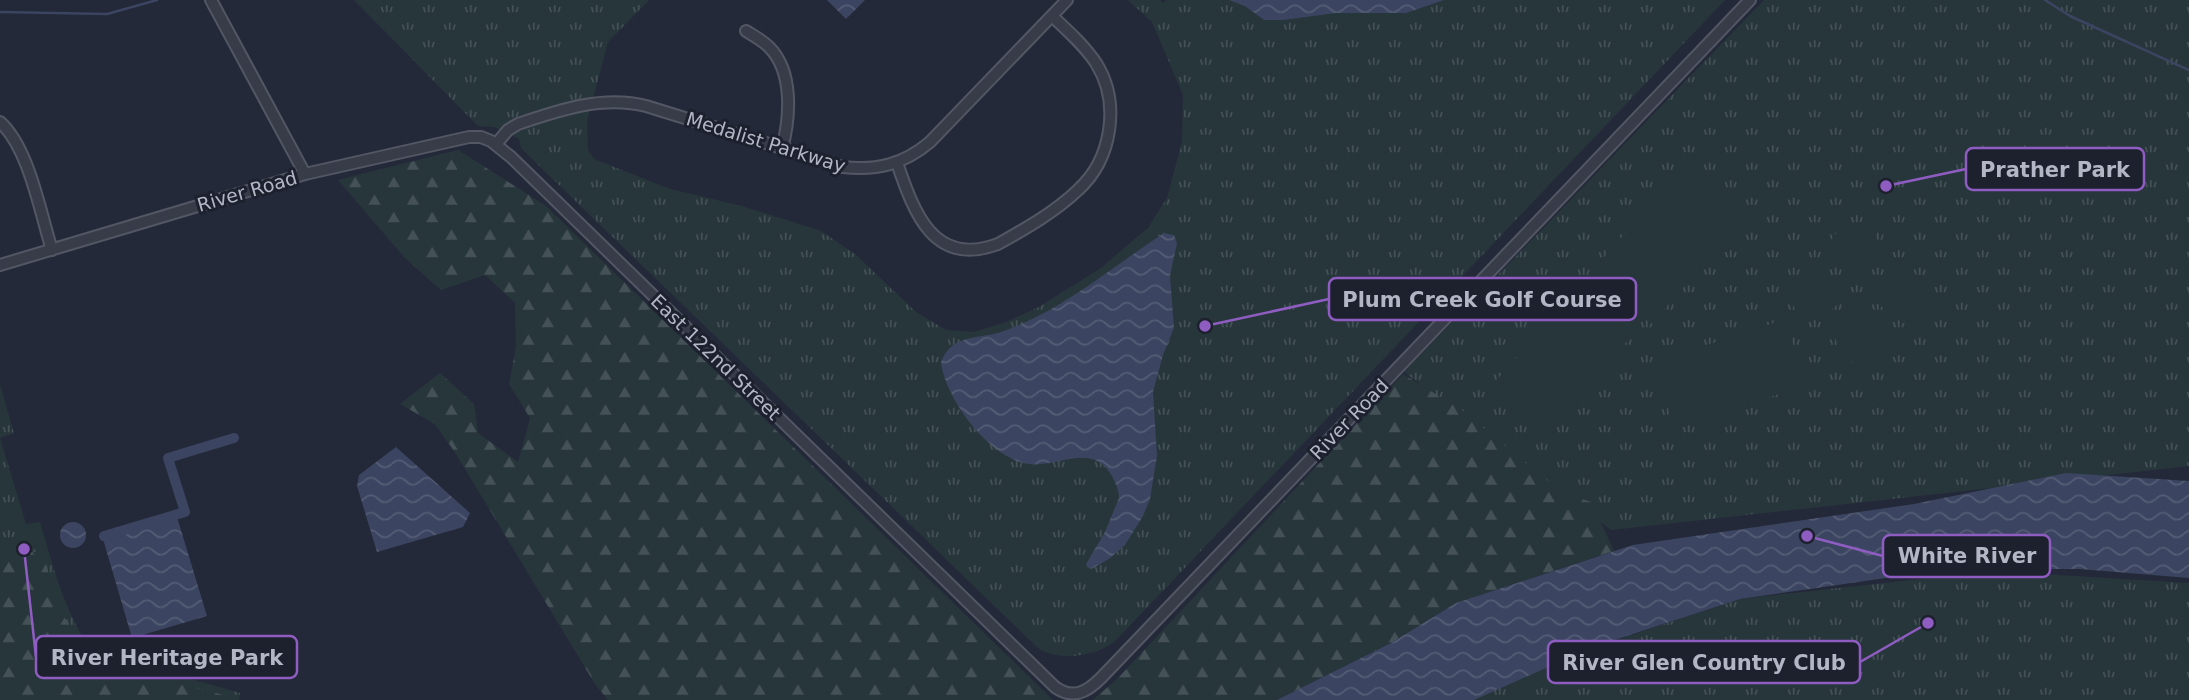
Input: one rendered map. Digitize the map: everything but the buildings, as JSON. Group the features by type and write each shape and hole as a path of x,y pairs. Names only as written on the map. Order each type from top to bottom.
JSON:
{"street":[{"path":"211,0 305,174"},
{"name":"Medalist Parkway","path":"496,144 508,130 518,124 594,103 622,101 843,167 869,169 897,163 930,142 1067,0"},
{"name":"River Road","path":"936,570 1059,690 1075,695 1088,690 1750,0"},
{"path":"897,163 914,209 923,225 943,242 970,250 985,249 1007,239 1079,189 1096,167 1105,147 1110,123 1109,100 1096,64 1077,40 1052,16"},
{"path":"746,31 771,49 782,70 788,113 782,149"},
{"path":"0,122 10,132 23,155 52,250"},
{"name":"River Road","path":"0,265 305,174 469,137 481,137 496,144"},
{"name":"East 122nd Street","path":"496,144 936,570"}],"green space":[{"path":"354,0 649,0 608,42 587,121 588,150 594,159 670,189 742,206 821,231 855,254 916,312 946,330 974,332 1006,322 1039,307 1101,268 1148,228 1167,198 1182,142 1183,95 1152,22 1128,0 1160,0 1163,3 1166,0 1725,0 1117,639 1100,650 1067,656 1045,652 1037,647 530,157 521,148 519,139 494,127 478,126"},
{"path":"1764,0 2189,0 2189,466 1611,530 1404,372"},
{"path":"458,150 546,206 1053,700 608,700 595,684 456,454 435,424 400,404 440,373 474,404 478,433 518,462 530,418 509,384 516,346 515,303 485,275 441,290 404,257 338,180"},
{"path":"1685,166 1744,219 1651,324 1592,271"},
{"path":"1851,224 1870,231 1882,248 1864,279 1853,280 1831,251 1833,237"},
{"path":"1816,266 1845,287 1845,298 1821,317 1809,318 1801,315 1795,308 1790,291 1794,281 1802,273"},
{"path":"1910,271 1926,285 1930,300 1922,313 1903,323 1874,301 1875,290 1900,272"},
{"path":"1584,278 1640,326 1545,437 1489,389"},
{"path":"1856,309 1868,309 1887,336 1884,353 1870,363 1860,364 1851,360 1842,352 1835,338"},
{"path":"1783,320 1805,385 1675,429 1653,363"},
{"path":"1403,374 1463,411 1561,492 1591,502 1614,551 1456,603 1391,643 1277,700 1093,700 1118,678"},
{"path":"0,385 14,433 0,438"},
{"path":"0,438 26,524 40,522 66,604 91,650 240,693 239,700 0,700"},
{"path":"16,552 37,552 47,566 51,586 70,630 86,651 110,663 224,695 226,700 0,700 0,566"},
{"path":"1993,571 2189,583 2189,700 1468,700 1559,659 1740,599"}],"water":[{"path":"827,0 865,0 846,19"},
{"path":"1229,0 1444,0 1406,13 1336,13 1264,20 1245,6"},
{"path":"1164,233 1174,235 1177,243 1170,276 1174,328 1153,392 1157,456 1150,499 1125,545 1109,559 1091,569 1086,564 1105,532 1119,498 1113,478 1096,460 1075,458 1029,464 1014,460 999,451 960,409 944,377 941,362 952,346 959,342 1004,331 1047,312"},
{"path":"396,447 470,513 463,527 377,552 357,486 359,475"},
{"path":"2066,473 2189,481 2189,578 2080,569 1976,565 1740,599 1593,647 1474,700 1277,700 1391,643 1456,603 1633,545 1914,504"},
{"path":"177,517 207,616 132,638 103,539"},
{"path":"73,522 83,525 86,535 83,545 73,548 63,545 60,535 63,525"}],"waterway":[{"path":"0,12 107,14 157,0"},
{"path":"2045,0 2070,16 2189,70"},
{"path":"104,536 185,512 168,458 234,438"}],"place":[{"name":"Prather Park","path":"1886,186"},
{"name":"Plum Creek Golf Course","path":"1205,326"},
{"name":"White River","path":"1807,536"},
{"name":"River Heritage Park","path":"24,549"},
{"name":"River Glen Country Club","path":"1928,623"}]}
